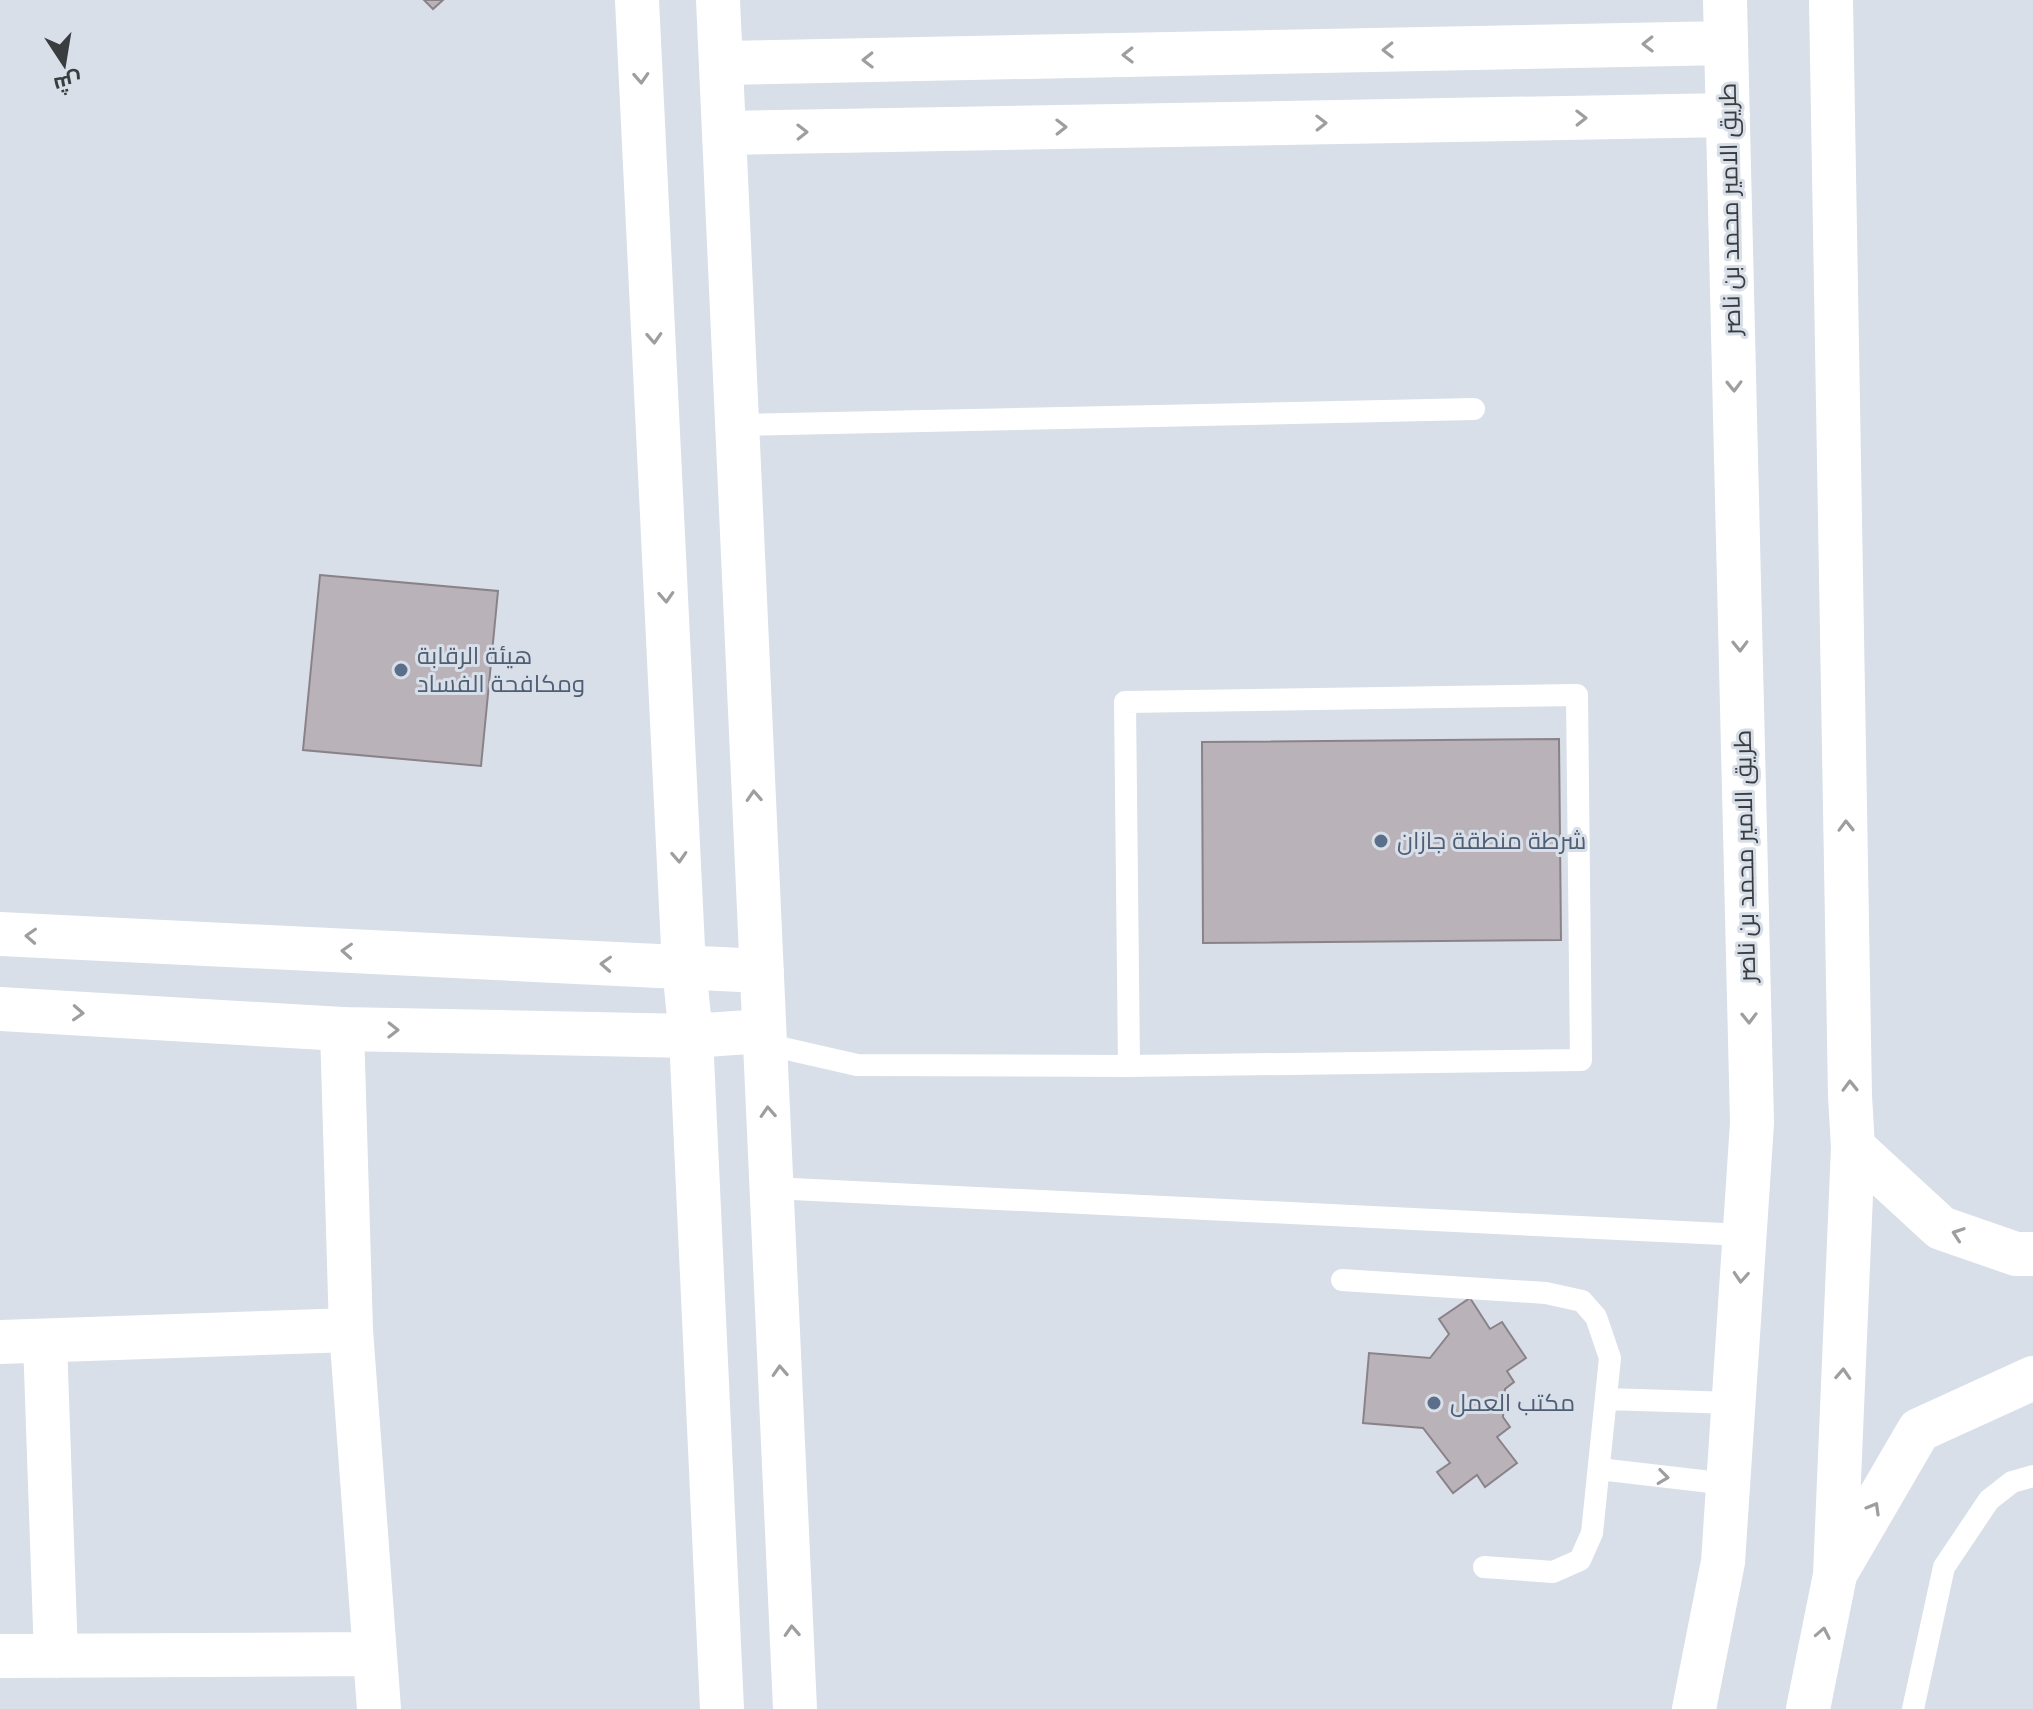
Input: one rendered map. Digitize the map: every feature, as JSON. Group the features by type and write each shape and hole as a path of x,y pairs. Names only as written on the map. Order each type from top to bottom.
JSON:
{"street":[{"path":"637,0 684,968 691,1036 722,1709"},
{"path":"718,0 795,1709"},
{"name":"طريق الامير محمد بن ناصر","path":"1694,1709 1723,1562 1752,1123 1725,0"},
{"path":"1808,1709 1835,1575 1853,1147 1831,0"},
{"path":"721,63 1726,43"},
{"path":"724,133 1728,115"},
{"path":"0,934 762,971"},
{"path":"0,1009 342,1029 765,1037"},
{"path":"342,1029 351,1330 379,1709"},
{"path":"1853,1147 1941,1228 2016,1254 2033,1254"},
{"path":"0,1342 351,1330"},
{"path":"45,1341 56,1656"},
{"path":"1835,1575 1919,1430 2033,1378"},
{"path":"0,1656 375,1654"}],"lane":[{"path":"737,425 1474,409"},
{"path":"765,1037 857,1065 1129,1066 1581,1060 1577,695 1125,702 1129,1066"},
{"path":"772,1188 1744,1235"},
{"path":"1342,1280 1546,1293 1582,1301 1596,1317 1610,1358 1592,1533 1580,1560 1553,1572 1484,1567"},
{"path":"1606,1399 1733,1403"},
{"path":"1599,1469 1728,1484"},
{"path":"1913,1709 1944,1567 1989,1500 2012,1482 2033,1476"}],"building":[{"path":"424,0 443,0 433,9"},
{"name":"هيئة الرقابة ومكافحة الفساد","path":"320,575 498,591 481,766 303,750"},
{"name":"شرطة منطقة جازان","path":"1559,739 1561,940 1203,943 1202,742"},
{"name":"مكتب العمل","path":"1470,1298 1490,1329 1502,1322 1526,1358 1507,1371 1514,1382 1505,1389 1503,1417 1510,1427 1497,1437 1517,1463 1485,1487 1477,1475 1453,1493 1437,1472 1450,1463 1423,1428 1363,1423 1369,1353 1430,1358 1449,1334 1439,1319"}],"place":[{"name":"هيئة الرقابة ومكافحة الفساد","path":"401,670"},
{"name":"شرطة منطقة جازان","path":"1381,841"},
{"name":"مكتب العمل","path":"1434,1403"}]}
